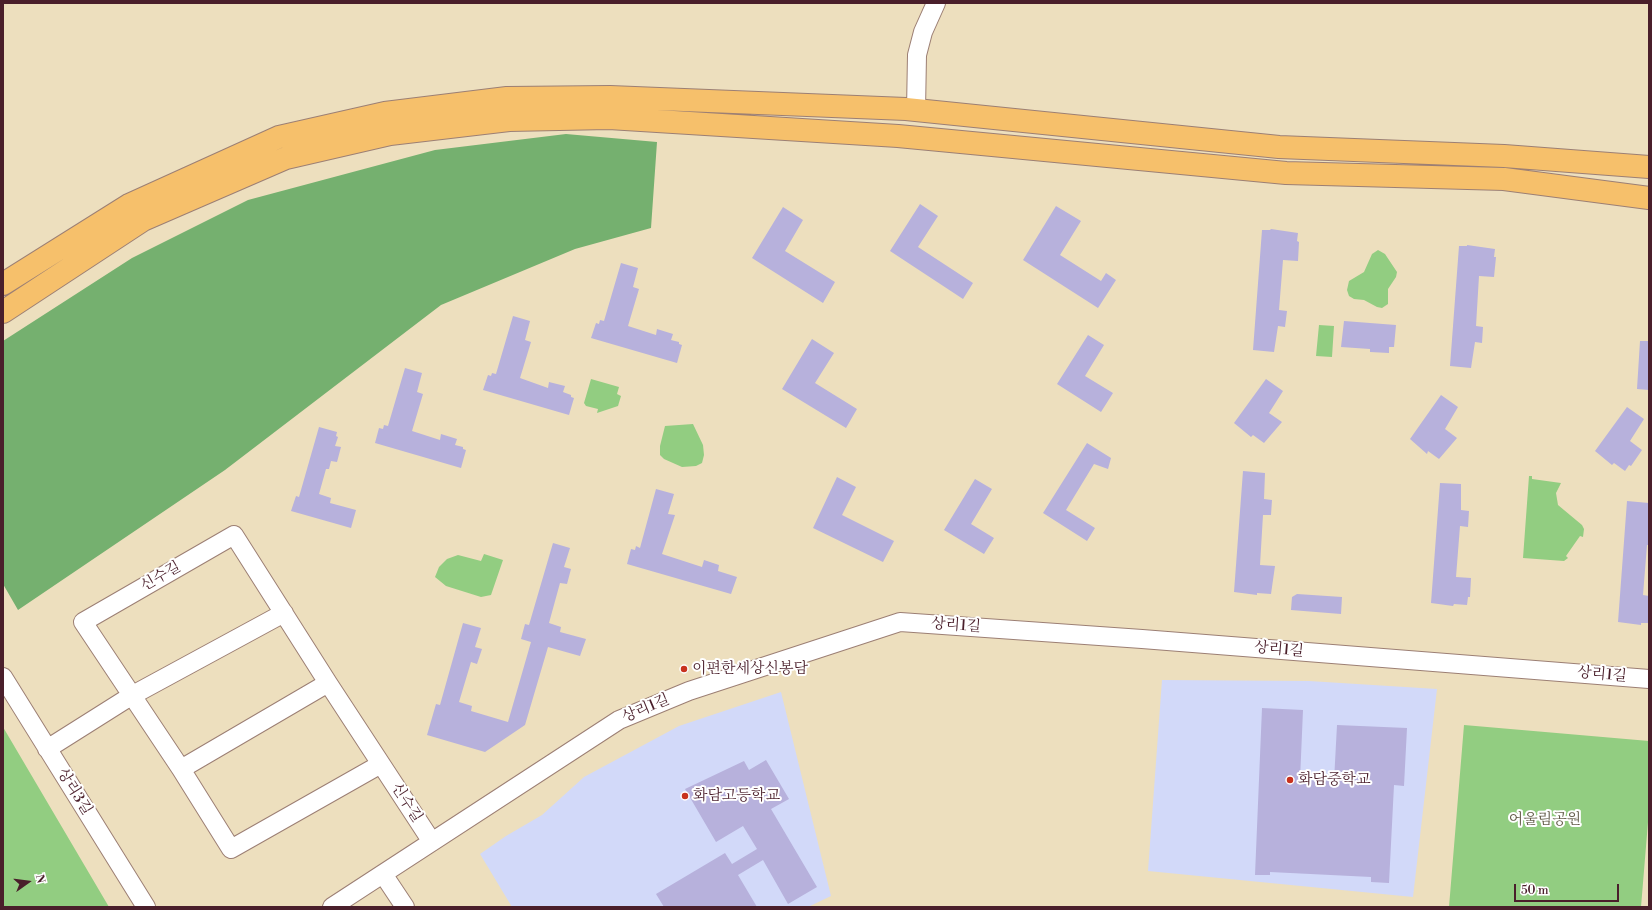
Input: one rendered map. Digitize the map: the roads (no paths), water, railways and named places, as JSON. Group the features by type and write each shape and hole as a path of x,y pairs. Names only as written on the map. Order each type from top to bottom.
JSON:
{"main road":[{"path":"3,284 129,205 279,137 386,113 507,98 610,96 916,110 1279,147 1504,156 1649,167"},
{"path":"3,312 143,220 286,158 390,134 509,120 609,118 898,136 1286,173 1504,179 1649,198"}],"street":[{"path":"916,110 918,55 924,32 936,3"},
{"name":"신수길","path":"380,764 231,849 181,768 131,696 84,622 234,535 380,764 432,842"},
{"path":"47,749 131,696 284,613"},
{"name":"상리1길","path":"332,907 619,720 689,691 900,622 1150,639 1649,679"},
{"name":"상리3길","path":"3,677 146,907"},
{"path":"181,768 328,683"},
{"path":"383,874 405,907"}],"place":[{"name":"이편한세상신봉담","path":"684,669"},
{"name":"화담중학교","path":"1290,780"},
{"name":"화담고등학교","path":"685,796"}],"park label":[{"name":"어울림공원","path":"1545,820"}]}
